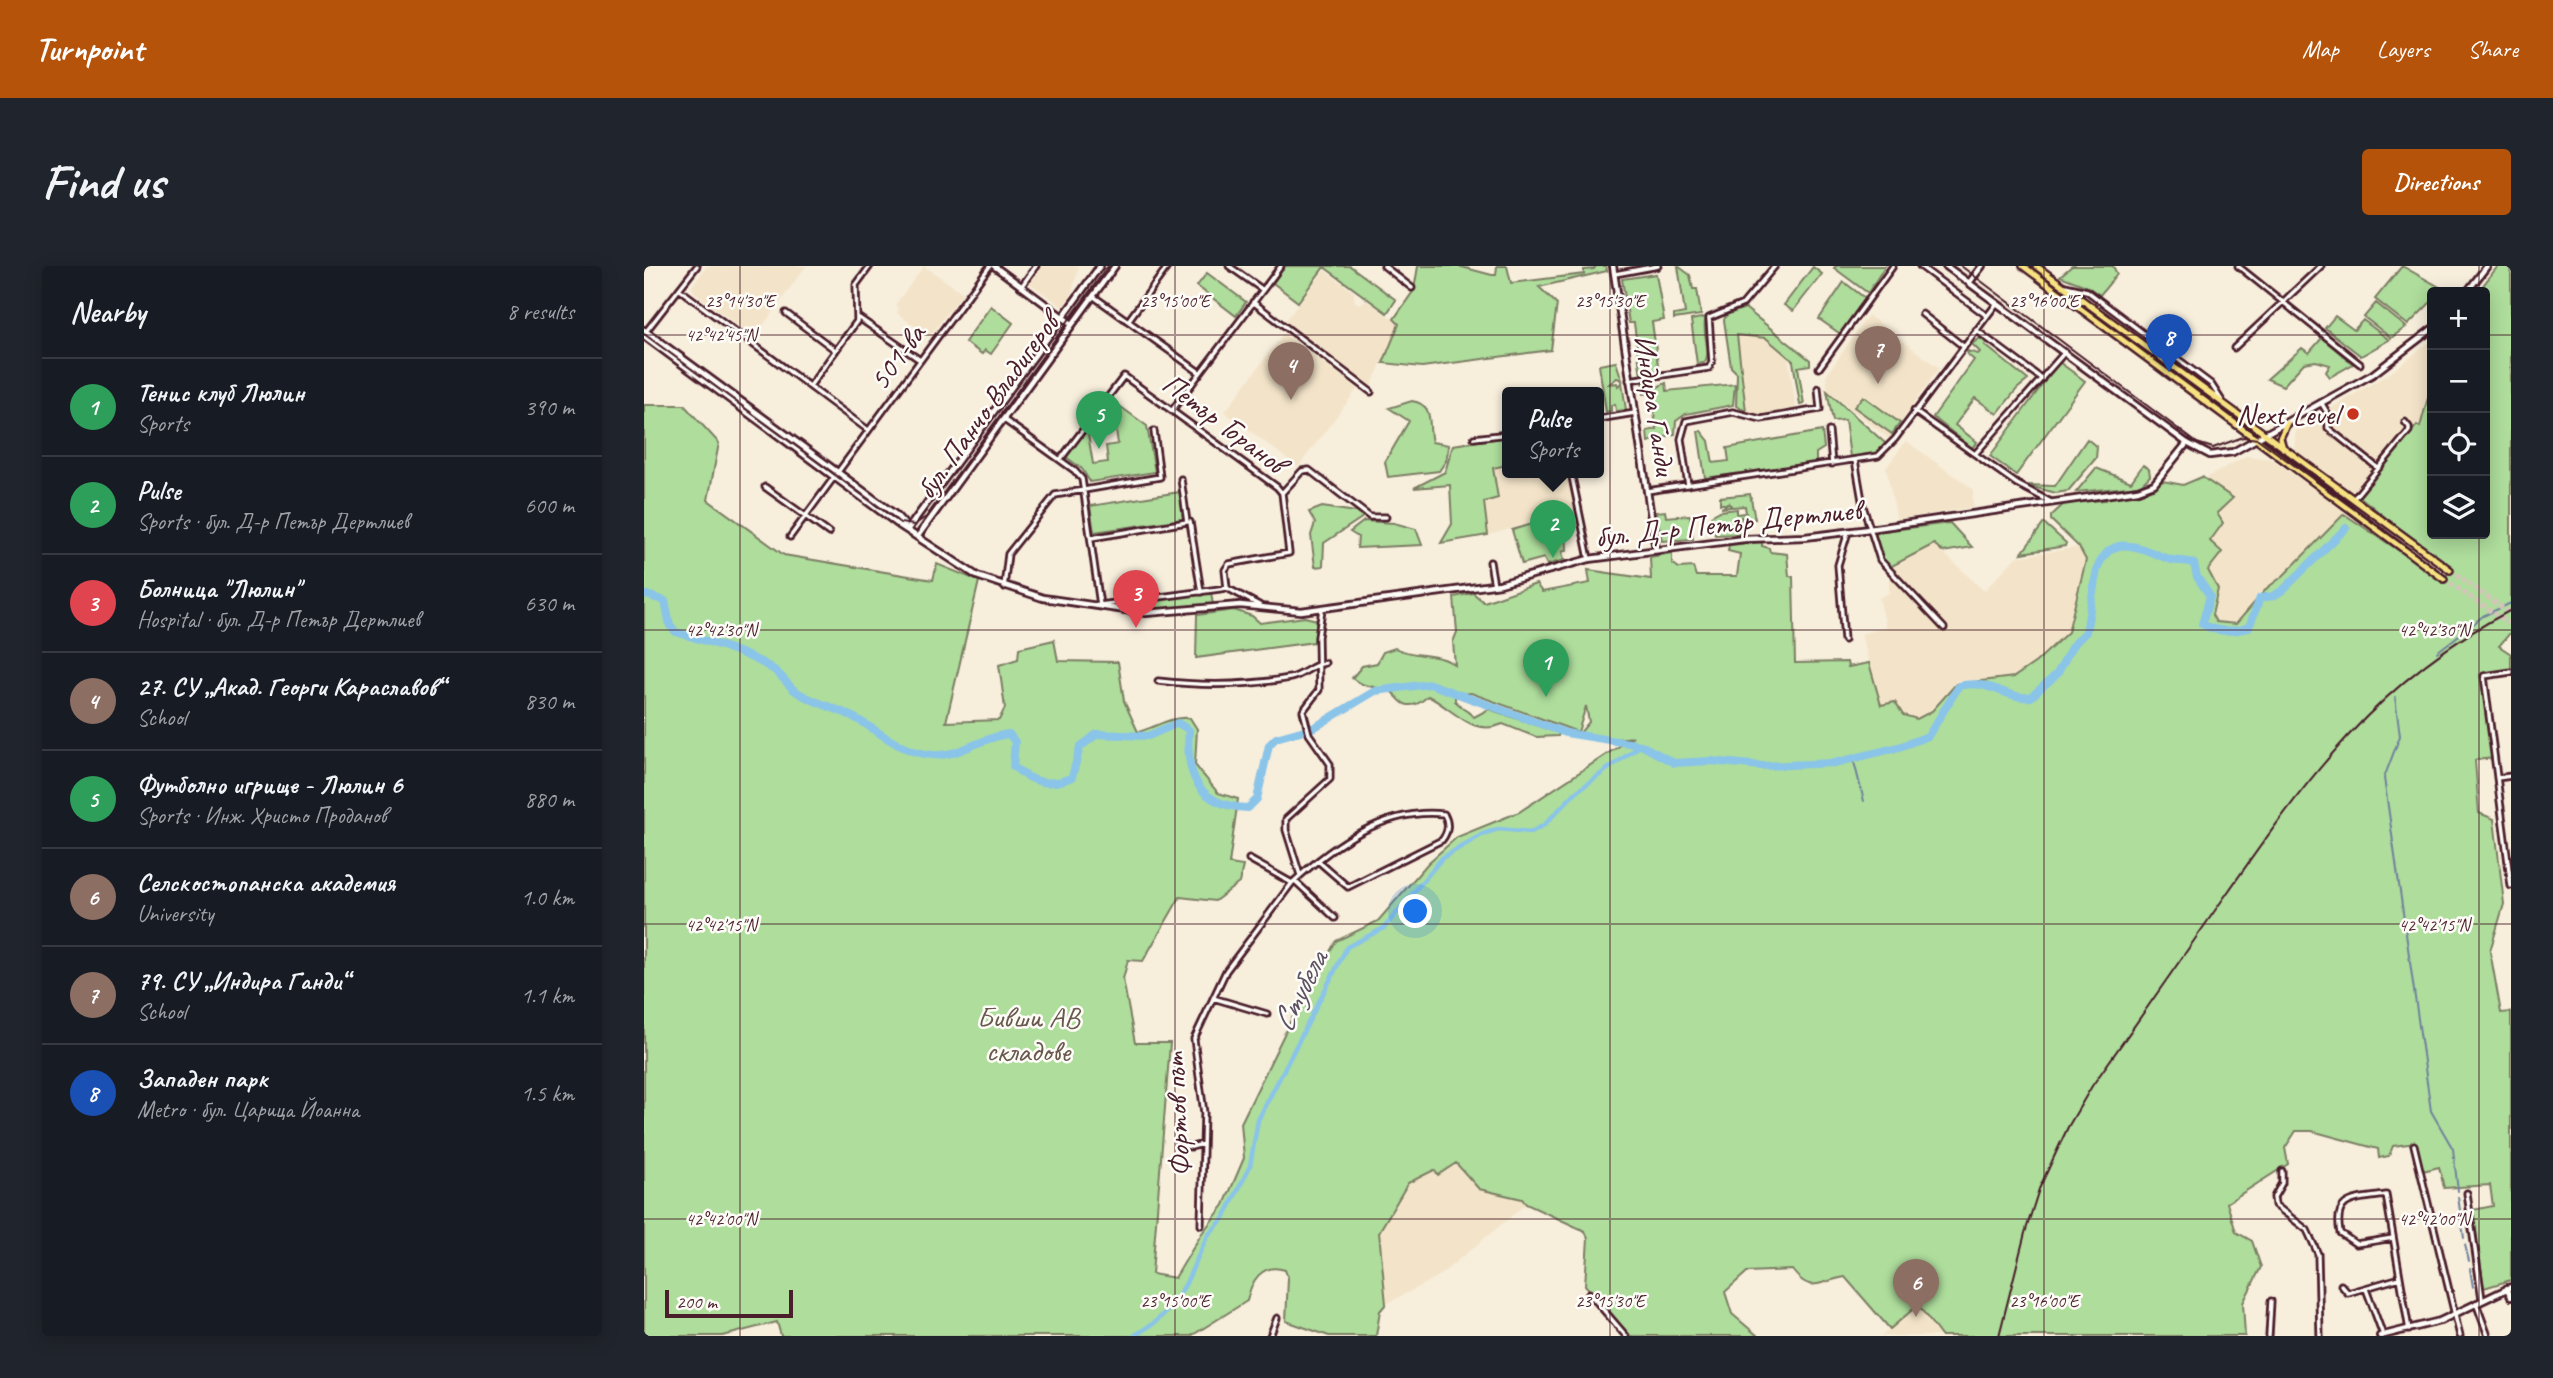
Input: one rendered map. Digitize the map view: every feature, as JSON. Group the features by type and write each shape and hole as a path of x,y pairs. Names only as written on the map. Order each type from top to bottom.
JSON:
{"main road":[{"path":"992,266 1072,324"},
{"name":"бул. Панчо Владигеров","path":"908,529 1100,266"},
{"name":"бул. Панчо Владигеров","path":"918,536 1115,266"},
{"name":"Индира Ганди","path":"1613,266 1656,550"},
{"path":"1946,266 2197,451 2216,456 2228,454 2255,441 2322,404 2395,359 2427,333"},
{"path":"1969,283 1982,266"},
{"path":"2024,266 2255,441 2444,579"},
{"path":"2036,266 2450,570"},
{"path":"2471,287 2487,266"},
{"name":"бул. Д-р Петър Дертлиев","path":"644,333 896,515 908,529 954,562 1004,587 1063,602 1100,604 1159,614 1240,605 1289,612 1322,609 1494,585 1589,559 1745,539 1848,532 2151,486 2187,443"},
{"path":"2285,450 2280,438 2287,423"},
{"path":"2381,1336 2416,1328 2453,1314 2509,1287 2511,1297"}],"street":[{"path":"644,333 697,266"},
{"path":"810,386 858,317 854,295 856,285 870,266"},
{"name":"501-ва","path":"790,537 992,266"},
{"path":"1021,287 1037,266"},
{"path":"1128,321 1168,266"},
{"path":"1230,266 1263,290"},
{"path":"1172,410 1281,266"},
{"path":"1384,266 1412,288"},
{"path":"1614,274 1658,266"},
{"path":"1629,380 1709,368 1712,362 1709,318 1743,304 1775,266"},
{"path":"1820,367 1893,266"},
{"path":"1920,266 1987,316"},
{"path":"2238,266 2360,363"},
{"path":"2234,348 2321,266"},
{"path":"2063,286 2087,291 2211,384 2225,406"},
{"path":"679,289 869,430"},
{"path":"1093,296 1200,373"},
{"path":"1253,302 1371,392"},
{"path":"1647,491 1878,456 1997,303"},
{"path":"786,313 836,350"},
{"path":"1922,314 1964,347"},
{"path":"858,317 920,360"},
{"path":"1976,330 2042,379"},
{"path":"1975,454 2065,352"},
{"name":"Петър Горанов","path":"1060,460 1123,376 1277,486 1282,494 1289,553 1229,564 1225,570 1227,588"},
{"path":"1688,485 1681,432 1687,420 1733,412 1761,419 1820,409 1818,388"},
{"path":"2322,404 2328,414 2328,428 2378,468"},
{"path":"1914,411 2017,484 2051,502"},
{"path":"1604,418 1635,413"},
{"path":"1003,419 1074,470 1085,489 1100,604 1227,588 1262,608"},
{"path":"2352,500 2409,430 2405,422"},
{"path":"1004,587 1008,554 1055,495 1160,477 1154,431"},
{"path":"1829,431 1832,464"},
{"path":"1475,438 1502,435"},
{"path":"1855,460 1869,529 1886,570 1944,628"},
{"path":"1282,494 1302,471 1309,470 1370,517 1386,517"},
{"path":"1572,478 1589,559"},
{"path":"1091,538 1186,522 1181,479"},
{"path":"765,487 829,533"},
{"path":"1190,522 1201,592"},
{"path":"1844,640 1838,565 1848,532"},
{"path":"1490,562 1494,585"},
{"path":"1300,875 1286,830 1286,819 1327,785 1331,771 1330,764 1309,734 1303,711 1319,690 1317,664 1322,609"},
{"path":"1158,681 1198,686 1253,683 1295,677 1317,664 1325,663"},
{"path":"2511,672 2484,676 2511,886"},
{"path":"2497,778 2511,776"},
{"name":"Фортов път","path":"1201,1225 1204,1114 1193,1045 1213,998 1237,953 1293,882 1300,875 1344,840 1381,823 1428,813 1444,814 1447,820 1448,830 1443,840 1348,887 1318,861"},
{"path":"2502,820 2511,819"},
{"path":"1249,859 1293,882 1335,918"},
{"path":"1213,998 1267,1013"},
{"path":"1178,1144 1191,1147 1203,1144"},
{"path":"2414,1145 2460,1336"},
{"path":"2282,1171 2282,1183 2274,1197 2275,1205 2307,1230 2318,1254 2320,1336"},
{"path":"2467,1193 2482,1299"},
{"path":"2393,1238 2356,1244 2340,1233 2336,1214 2340,1207 2354,1200 2386,1195 2409,1330"},
{"path":"2341,1284 2348,1293 2400,1278"},
{"path":"2365,1289 2381,1336"},
{"path":"1589,1293 1626,1336"},
{"path":"2269,1336 2271,1301"},
{"path":"2476,1303 2488,1336"},
{"path":"1270,1336 1277,1318"},
{"path":"2416,1328 2418,1336"}],"shaded area":[{"path":"707,266 806,266 754,338 694,292 692,286"},
{"path":"924,266 963,293 929,337 897,313 899,309 895,305"},
{"path":"1040,266 1079,266 1071,296 1063,307 1028,282"},
{"path":"1324,270 1354,292 1355,302 1360,304 1366,300 1399,323 1370,389 1284,323"},
{"path":"1868,315 1939,368 1889,439 1828,391 1826,376"},
{"path":"1284,333 1358,388 1298,467 1225,412"},
{"path":"1737,335 1766,338 1788,357 1796,409 1761,416 1746,411"},
{"path":"2427,344 2427,401 2420,427 2417,426 2360,494 2353,496 2294,451 2296,429 2393,371"},
{"path":"1906,441 1973,489 1973,507 1897,520 1886,468"},
{"path":"2246,456 2271,459 2348,512 2283,576 2267,588 2248,609 2244,619 2232,625 2216,622 2212,615 2218,589 2208,570 2209,542 2217,513 2233,498 2206,478"},
{"path":"1502,466 1502,478 1569,478 1575,511 1488,535 1484,502 1498,498 1493,467"},
{"path":"1934,544 1984,591 2016,557 2079,547 2086,560 2068,632 2036,662 2014,677 1971,681 1948,691 1932,711 1917,719 1881,706 1861,634 1886,627 1879,598 1889,593 1889,570"},
{"path":"1456,1163 1479,1189 1522,1199 1526,1204 1439,1276 1386,1304 1378,1232 1408,1183 1434,1169 1439,1175"},
{"path":"1918,1305 1941,1336 1881,1336"}],"green space":[{"path":"1285,266 1350,266 1396,300 1387,313 1324,267 1298,302 1273,283"},
{"path":"1418,266 1458,266 1496,275 1497,266 1507,266 1511,283 1584,274 1584,270 1594,269 1596,266 1606,266 1607,271 1539,287 1557,304 1551,350 1422,367 1383,363 1399,324 1394,319 1414,290"},
{"path":"1678,266 1690,275 1693,289 1697,289 1701,315 1674,319 1674,315 1685,313"},
{"path":"1885,266 1868,293 1834,268"},
{"path":"2072,266 2113,266 2117,274 2100,295 2086,286 2060,276"},
{"path":"2402,266 2439,287 2427,287 2427,306 2408,325 2375,299"},
{"name":"Бивши АВ складове","path":"2498,266 2511,266 2511,632 2499,646 2511,654 2511,671 2484,676 2495,758 2475,760 2479,813 2494,819 2504,904 2490,951 2501,1013 2511,1012 2511,1280 2484,1288 2473,1210 2493,1206 2490,1185 2444,1188 2439,1167 2423,1171 2416,1143 2393,1146 2389,1156 2379,1158 2378,1149 2312,1131 2296,1131 2285,1148 2288,1164 2227,1203 2236,1232 2252,1241 2261,1267 2243,1303 2245,1336 1941,1336 1918,1305 1890,1329 1845,1277 1810,1284 1792,1270 1747,1272 1725,1292 1732,1314 1758,1336 1626,1336 1585,1285 1588,1238 1585,1231 1526,1204 1522,1199 1479,1189 1456,1163 1438,1175 1434,1170 1408,1183 1379,1232 1386,1304 1380,1311 1376,1336 1329,1336 1286,1321 1288,1278 1285,1270 1277,1268 1258,1275 1247,1301 1191,1336 781,1336 777,1322 723,1336 644,1336 644,405 684,405 719,443 708,500 784,555 933,580 937,564 979,581 946,722 999,720 1005,708 999,665 1018,659 1019,648 1054,640 1058,661 1118,662 1124,701 1138,732 1183,718 1190,718 1197,729 1195,765 1218,793 1238,799 1229,864 1243,866 1239,883 1215,901 1180,897 1143,961 1128,960 1123,979 1135,1043 1170,1043 1152,1274 1175,1278 1202,1233 1224,1205 1244,1158 1241,1123 1290,1022 1336,941 1378,921 1428,863 1457,837 1519,812 1633,737 1617,739 1579,734 1589,722 1586,706 1578,732 1471,693 1455,695 1455,701 1474,717 1489,709 1559,733 1558,736 1536,737 1503,724 1492,727 1473,725 1428,696 1417,704 1408,705 1402,703 1390,691 1361,684 1352,678 1362,666 1377,663 1383,652 1395,648 1441,658 1455,665 1453,642 1457,632 1454,597 1473,593 1484,602 1536,584 1542,592 1590,583 1588,570 1651,579 1650,557 1672,553 1672,563 1679,568 1693,567 1696,576 1737,576 1740,554 1728,551 1729,545 1762,542 1762,546 1769,548 1770,552 1787,554 1789,576 1793,577 1795,663 1847,662 1848,667 1869,663 1881,705 1895,702 1903,715 1917,719 1932,711 1956,684 2014,677 2036,662 2068,632 2086,560 2079,547 2051,520 2051,516 2066,502 2106,500 2106,497 2139,493 2163,481 2183,485 2202,477 2233,498 2217,513 2223,523 2210,541 2222,552 2208,570 2218,589 2212,615 2216,622 2236,624 2267,588 2283,576 2344,514 2443,580 2450,570 2359,496 2417,425 2420,427 2427,401 2427,539 2490,539 2490,287 2482,287"},
{"path":"1813,267 1822,274 1793,311 1784,305"},
{"path":"1207,273 1246,302 1236,316 1197,286"},
{"path":"1656,274 1664,320 1652,322 1659,372 1641,376 1634,323 1629,323 1622,279"},
{"path":"1844,282 1866,299 1842,335 1819,319"},
{"path":"2376,303 2406,327 2391,338 2364,317"},
{"path":"991,306 1013,323 991,354 985,350 982,354 965,342"},
{"path":"1745,308 1810,360 1810,365 1798,367 1804,404 1800,405 1793,361 1766,338 1737,335 1746,411 1736,406 1737,373 1731,367 1724,320 1726,315"},
{"path":"2335,316 2354,330 2363,320 2389,340 2361,356 2325,328"},
{"path":"1706,317 1704,328 1707,353 1704,363 1697,364 1691,320"},
{"path":"1980,338 2028,380 1997,414 1975,398 1955,425 1977,442 1972,448 1933,417 1974,360 1967,351 1978,354 1980,352 1972,344"},
{"path":"2322,338 2353,364 2330,377 2326,372 2330,365 2316,361 2304,363 2283,386 2267,379 2302,348 2309,353"},
{"path":"1616,362 1622,380 1617,378 1609,384 1617,383 1618,386 1622,382 1626,410 1616,411 1615,404 1611,405 1611,411 1606,412 1599,365"},
{"path":"2059,362 2085,381 2016,475 1990,456"},
{"path":"1653,381 1655,388 1666,383 1667,391 1735,384 1733,405 1686,414 1676,421 1675,434 1648,442 1647,431 1656,429 1652,393 1644,394 1643,383"},
{"path":"1827,391 1885,443 1879,451 1865,457 1850,457 1845,420 1833,421"},
{"path":"1863,396 1900,423 1892,434 1854,407"},
{"path":"1110,399 1147,426 1155,472 1090,482 1082,469 1066,457","holes":["1116,430 1118,444 1106,446 1108,462 1093,464 1088,434"]},
{"path":"1412,401 1420,403 1428,411 1432,442 1449,445 1446,461 1439,471 1388,477 1385,462 1409,421 1389,408"},
{"path":"1698,431 1709,441 1713,463 1729,461 1727,448 1822,431 1824,448 1816,453 1816,463 1705,478"},
{"path":"1502,438 1502,466 1493,468 1498,498 1484,502 1488,535 1441,543 1452,524 1450,485 1414,488 1445,472 1453,445"},
{"path":"2087,439 2097,447 2096,458 2068,491 2056,493 2025,485 2055,486"},
{"path":"2143,465 2149,469 2150,476 2140,486 2076,492 2096,468 2131,482"},
{"path":"1180,492 1184,519 1094,532 1090,506"},
{"path":"1750,494 1755,519 1741,517 1741,534 1715,535 1711,516 1720,511 1737,509 1737,514 1746,513 1745,506 1732,507 1730,504 1730,507 1721,508 1728,504 1720,504 1720,497"},
{"path":"1322,507 1356,512 1363,517 1324,543 1323,566 1315,567 1311,535 1315,523 1309,512"},
{"path":"1665,511 1666,517 1690,515 1693,539 1662,541 1656,512"},
{"path":"1556,517 1560,527 1566,527 1567,550 1562,552 1564,560 1547,565 1544,558 1522,564 1512,530"},
{"path":"1364,521 1394,523 1416,529 1422,545 1357,548 1358,537 1350,532"},
{"path":"1950,523 1972,547 1943,552 1934,544 1890,567 1879,555 1875,532"},
{"path":"2044,523 2066,543 2065,546 2022,553"},
{"path":"1211,592 1213,605 1146,612 1132,609 1133,603"},
{"path":"1234,610 1252,616 1260,623 1305,617 1317,620 1314,642 1196,658 1197,615"}],"waterway":[{"path":"644,594 665,601 670,626 676,632 725,647 760,662 774,670 800,694 847,714 908,749 943,755 1009,734 1015,742 1013,766 1027,776 1048,783 1072,777 1080,747 1097,734 1148,736 1178,723 1189,730 1190,761 1198,785 1217,801 1248,808 1257,799 1269,745 1276,738 1315,727 1375,691 1430,684 1566,733 1641,745 1674,763 1711,761 1761,766 1835,763 1899,747 1928,736 1959,686 1988,686 2013,695 2031,697 2057,674 2072,646 2086,632 2097,569 2111,549 2130,546 2172,560 2194,564 2197,577 2210,596 2202,624 2213,629 2231,631 2249,627 2260,598 2273,596 2283,590 2346,528"},
{"path":"2466,630 2483,616 2511,603"},
{"path":"2437,652 2463,632"},
{"path":"2395,697 2400,736 2384,778 2431,1111 2453,1149 2458,1191"},
{"name":"Стубела","path":"1134,1336 1170,1308 1185,1285 1208,1235 1224,1218 1250,1166 1258,1120 1347,947 1384,928 1442,858 1483,834 1498,829 1531,832 1544,825 1576,792 1641,745"},
{"path":"1853,758 1864,801"},
{"path":"2458,1197 2464,1238"},
{"path":"2465,1245 2469,1261"},
{"path":"2470,1269 2473,1287"}],"tunnel":[{"path":"2450,570 2511,614"},
{"path":"2444,579 2511,625"}],"tram line":[{"path":"644,334 900,523 914,525 926,517 1108,266"},
{"path":"1961,266 2197,443 2213,448 2243,437 2258,439 2446,576"}],"railway":[{"path":"1999,1336 2039,1189 2068,1127 2092,1086 2254,855 2316,773 2383,700 2464,637 2511,610"}],"place":[{"name":"Западен парк","path":"2169,372"},
{"name":"79. СУ „Индира Ганди“","path":"1878,384"},
{"name":"27. СУ „Акад. Георги Караславов“","path":"1291,400"},
{"name":"Next Level","path":"2353,414"},
{"name":"Футболно игрище - Люлин 6","path":"1099,449"},
{"name":"Pulse","path":"1553,558"},
{"name":"Болница \"Люлин\"","path":"1136,628"},
{"name":"Тенис клуб Люлин","path":"1546,697"},
{"name":"Селскостопанска академия","path":"1916,1317"}]}
